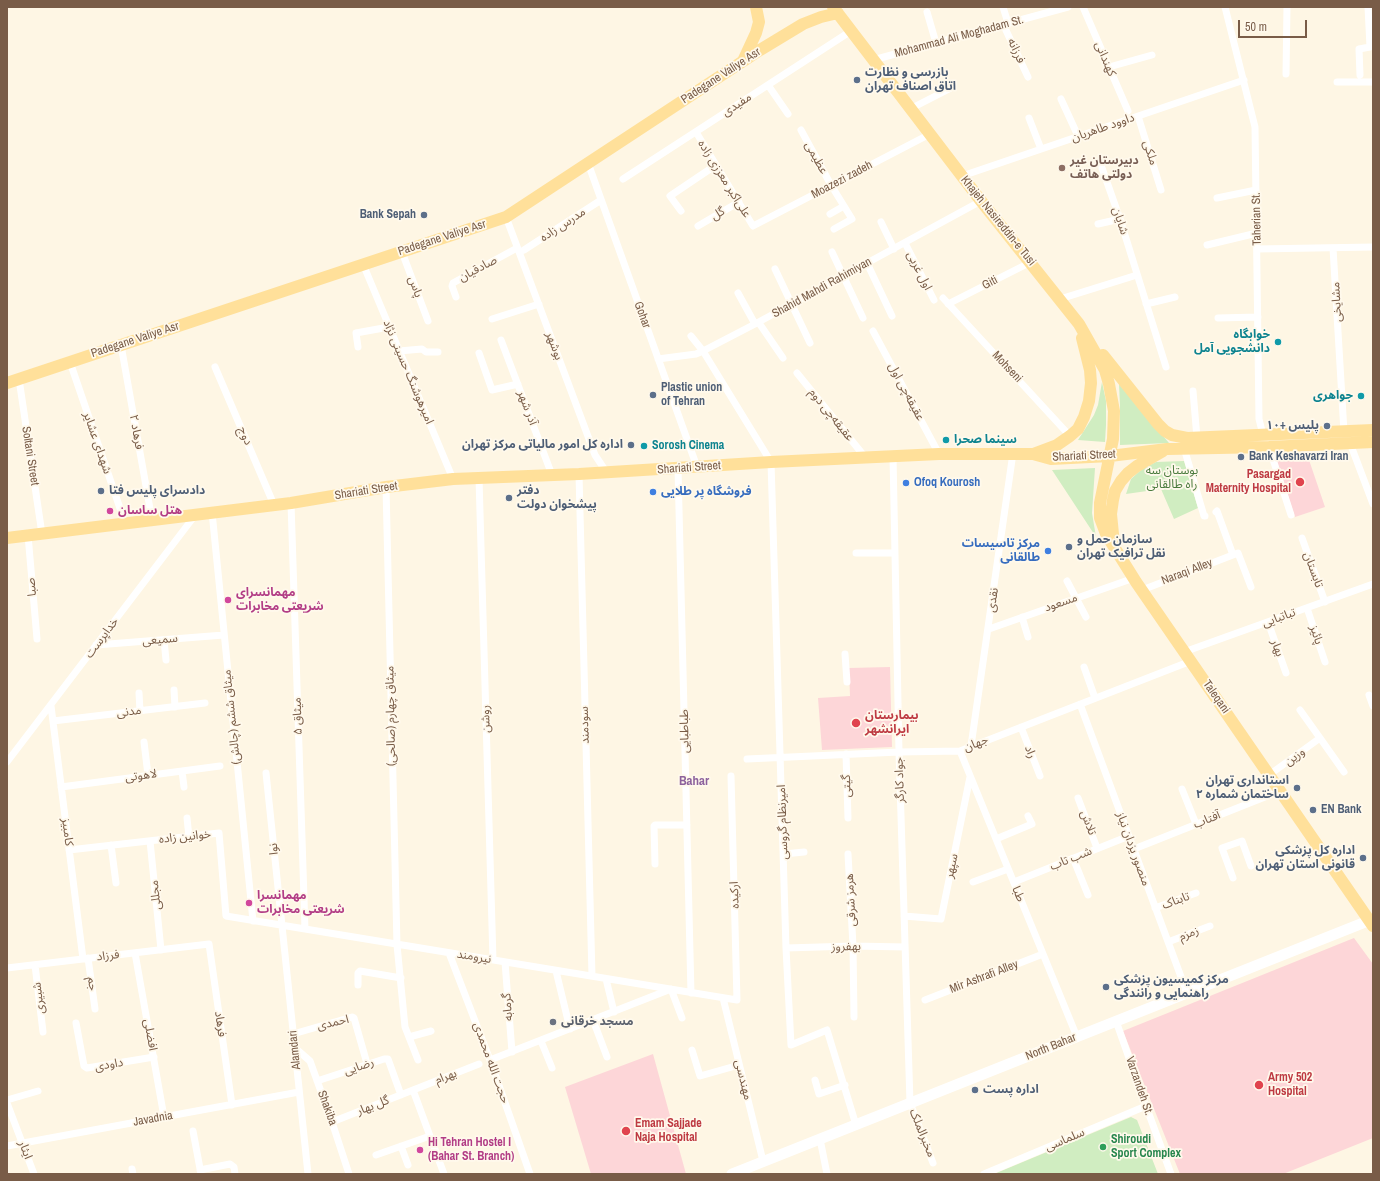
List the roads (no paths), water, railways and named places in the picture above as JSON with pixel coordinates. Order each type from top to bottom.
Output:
[{"type":"main road","points":[[743,61],[756,33],[759,22],[756,7]]},
{"type":"main road","name":"Padegane Valiye Asr","points":[[13,381],[506,217],[743,61],[803,24],[836,10]]},
{"type":"main road","name":"Khajeh Nasireddin-e Tusi","points":[[836,10],[981,201],[1079,324],[1101,363],[1110,384],[1114,411],[1114,425],[1110,456]]},
{"type":"main road","points":[[1079,324],[1122,380],[1165,430],[1180,438],[1373,430]]},
{"type":"main road","points":[[1033,454],[1057,445],[1070,436],[1078,429],[1088,409],[1090,370],[1079,324]]},
{"type":"main road","name":"Shariati Street","points":[[7,538],[291,503],[386,487],[453,479],[678,469],[771,462],[939,454],[1014,453],[1033,454],[1051,459],[1110,456],[1184,448],[1269,447],[1373,442]]},
{"type":"main road","points":[[1114,548],[1112,514],[1113,500],[1121,481],[1138,466],[1167,449]]},
{"type":"main road","name":"Taleqani","points":[[1110,456],[1100,510],[1102,525],[1114,548],[1280,791],[1372,922]]},
{"type":"main road","name":"North Bahar","points":[[732,1174],[1187,993],[1372,922]]},
{"type":"street","name":"فرزانه","points":[[1003,7],[1005,24],[1028,77]]},
{"type":"street","name":"Mohammad Ali Moghadam St.","points":[[873,60],[1064,7]]},
{"type":"street","name":"کهندانی","points":[[1083,7],[1128,111]]},
{"type":"street","name":"Taherian St.","points":[[1225,7],[1256,127],[1260,419],[1263,435]]},
{"type":"street","points":[[1286,74],[1287,7]]},
{"type":"street","points":[[1360,74],[1359,49],[1370,47],[1368,7]]},
{"type":"street","points":[[927,12],[936,43]]},
{"type":"street","name":"مفیدی","points":[[623,179],[851,30]]},
{"type":"street","points":[[1109,67],[1152,55]]},
{"type":"street","name":"داوود طاهریان","points":[[962,176],[1244,80]]},
{"type":"street","points":[[1336,82],[1373,82]]},
{"type":"street","points":[[768,85],[788,114]]},
{"type":"street","points":[[910,109],[949,89]]},
{"type":"street","points":[[1061,99],[1078,136]]},
{"type":"street","name":"ملکی","points":[[1138,116],[1161,190]]},
{"type":"street","points":[[1029,118],[1041,149]]},
{"type":"street","name":"عظیمی","points":[[801,130],[831,185],[852,219],[834,229]]},
{"type":"street","name":"علی‌اکبر معززی زاده","points":[[696,132],[753,226]]},
{"type":"street","name":"Moazezi zadeh","points":[[753,226],[930,134]]},
{"type":"street","name":"Gohar","points":[[588,163],[697,467]]},
{"type":"street","points":[[681,211],[670,196],[716,165]]},
{"type":"street","name":"شایان","points":[[1102,168],[1120,219],[1166,367]]},
{"type":"street","points":[[1217,198],[1256,190]]},
{"type":"street","name":"مدرس زاده","points":[[521,251],[601,200]]},
{"type":"street","name":"Shahid Mahdi Rahimiyan","points":[[658,359],[696,354],[703,351],[757,324],[981,201]]},
{"type":"street","name":"گل","points":[[698,226],[739,202]]},
{"type":"street","points":[[830,214],[844,206]]},
{"type":"street","name":"بوشهر","points":[[506,217],[521,251],[595,455],[607,472]]},
{"type":"street","points":[[1098,224],[1120,219]]},
{"type":"street","points":[[882,222],[894,248]]},
{"type":"street","points":[[1207,245],[1257,233]]},
{"type":"street","name":"اول غربی","points":[[905,243],[934,300]]},
{"type":"street","points":[[1257,249],[1373,247]]},
{"type":"street","name":"مشایخی","points":[[1333,248],[1344,432]]},
{"type":"street","name":"صادقیان","points":[[456,297],[452,286],[453,282],[521,251]]},
{"type":"street","name":"پاس","points":[[402,252],[428,322]]},
{"type":"street","points":[[832,252],[863,318]]},
{"type":"street","name":"Giti","points":[[946,301],[1031,262]]},
{"type":"street","points":[[867,263],[892,316]]},
{"type":"street","name":"امیرهوشنگ حسینی نژاد","points":[[363,264],[453,479]]},
{"type":"street","points":[[774,269],[810,343]]},
{"type":"street","points":[[1060,299],[1137,275]]},
{"type":"street","points":[[738,293],[757,324],[783,358]]},
{"type":"street","points":[[1146,304],[1175,297]]},
{"type":"street","name":"Mohseni","points":[[946,301],[1070,436]]},
{"type":"street","points":[[492,319],[539,304]]},
{"type":"street","points":[[1218,318],[1258,317]]},
{"type":"street","points":[[358,347],[356,333],[389,327]]},
{"type":"street","name":"عقیقه‌چی اول","points":[[873,330],[939,454]]},
{"type":"street","points":[[691,336],[703,351],[771,462]]},
{"type":"street","name":"آذر شهر","points":[[501,340],[552,475]]},
{"type":"street","name":"فرهاد ۲","points":[[121,345],[152,520]]},
{"type":"street","points":[[399,351],[422,349],[426,352],[438,352]]},
{"type":"street","points":[[479,353],[492,390],[518,384]]},
{"type":"street","name":"شهدای عشایر","points":[[70,362],[125,523]]},
{"type":"street","name":"دوج","points":[[215,367],[274,505]]},
{"type":"street","name":"عقیقه‌چی دوم","points":[[797,372],[865,457]]},
{"type":"street","name":"Soltani Street","points":[[13,381],[42,534]]},
{"type":"street","points":[[1193,391],[1197,438]]},
{"type":"street","points":[[1350,443],[1373,504]]},
{"type":"street","points":[[1269,447],[1291,515]]},
{"type":"street","points":[[1184,448],[1205,516]]},
{"type":"street","name":"نقدی","points":[[972,746],[1014,453]]},
{"type":"street","name":"جواد کارگر","points":[[893,456],[899,752],[910,1103]]},
{"type":"street","name":"امیرنظام گروسی","points":[[771,462],[786,948],[791,1045],[828,1030],[856,1125]]},
{"type":"street","name":"طباطبایی","points":[[678,469],[692,993]]},
{"type":"street","name":"سودمند","points":[[579,474],[592,976]]},
{"type":"street","name":"روشن","points":[[479,478],[493,960]]},
{"type":"street","name":"میثاق چهارم (صالحی)","points":[[386,487],[397,944],[405,1027],[418,1060]]},
{"type":"street","name":"میثاق ۵","points":[[291,503],[306,929]]},
{"type":"street","points":[[1216,512],[1217,511],[1233,555],[1238,553],[1251,587]]},
{"type":"street","name":"میثاق ششم (چالش)","points":[[212,512],[253,921]]},
{"type":"street","name":"خداپرست","points":[[7,762],[196,514]]},
{"type":"street","name":"صبا","points":[[28,536],[37,639]]},
{"type":"street","name":"تابستان","points":[[1302,538],[1325,602]]},
{"type":"street","points":[[856,553],[894,553]]},
{"type":"street","name":"Naraqi Alley","points":[[1142,590],[1233,555]]},
{"type":"street","name":"مسعود","points":[[989,629],[1134,578]]},
{"type":"street","points":[[1067,582],[1086,617]]},
{"type":"street","name":"تباتبایی","points":[[1188,657],[1268,622],[1373,584]]},
{"type":"street","name":"پائیز","points":[[1307,608],[1325,662]]},
{"type":"street","points":[[1022,617],[1028,637]]},
{"type":"street","name":"بهار","points":[[1268,622],[1286,673]]},
{"type":"street","name":"سمیعی","points":[[96,645],[224,635]]},
{"type":"street","points":[[164,640],[166,660]]},
{"type":"street","points":[[845,654],[847,682]]},
{"type":"street","name":"جهان","points":[[746,759],[899,752],[960,751],[1095,698],[1188,657]]},
{"type":"street","points":[[1084,668],[1095,698]]},
{"type":"street","points":[[174,690],[175,707]]},
{"type":"street","points":[[139,693],[140,711]]},
{"type":"street","points":[[1369,696],[1373,706]]},
{"type":"street","name":"مدنی","points":[[53,721],[206,703]]},
{"type":"street","name":"منصور یزدان نیاز","points":[[1080,704],[1187,993]]},
{"type":"street","name":"کامبیز","points":[[51,706],[69,850],[86,959]]},
{"type":"street","points":[[1300,710],[1344,772]]},
{"type":"street","name":"راد","points":[[1021,727],[1040,776]]},
{"type":"street","name":"وزین","points":[[1269,775],[1320,738]]},
{"type":"street","points":[[144,742],[148,775]]},
{"type":"street","name":"طبا","points":[[960,751],[1077,1037]]},
{"type":"street","name":"گیتی","points":[[846,754],[848,818]]},
{"type":"street","name":"لاهوتی","points":[[61,787],[220,766]]},
{"type":"street","points":[[182,771],[184,787]]},
{"type":"street","name":"نوا","points":[[266,772],[282,926]]},
{"type":"street","name":"ارکیده","points":[[723,998],[737,1000],[732,776]]},
{"type":"street","name":"سپهر","points":[[904,916],[941,918],[970,777]]},
{"type":"street","points":[[1182,789],[1196,824]]},
{"type":"street","name":"آفتاب","points":[[1134,849],[1280,791]]},
{"type":"street","name":"تلاش","points":[[1078,798],[1097,848]]},
{"type":"street","points":[[996,839],[1032,824],[1028,816]]},
{"type":"street","points":[[187,818],[189,837]]},
{"type":"street","points":[[655,864],[654,826],[687,825]]},
{"type":"street","name":"خوانین زاده","points":[[69,850],[219,833],[226,916]]},
{"type":"street","name":"شب تاب","points":[[1014,882],[1128,836]]},
{"type":"street","name":"مجللی","points":[[150,841],[161,950]]},
{"type":"street","points":[[1233,878],[1222,848],[1242,841],[1251,866]]},
{"type":"street","points":[[111,845],[116,883]]},
{"type":"street","points":[[784,854],[804,852]]},
{"type":"street","name":"هرمز شرقی","points":[[848,854],[853,946],[854,1017]]},
{"type":"street","points":[[1073,858],[1088,895]]},
{"type":"street","points":[[973,882],[1008,869]]},
{"type":"street","name":"تابناک","points":[[1155,908],[1196,894]]},
{"type":"street","name":"نیرومند","points":[[226,916],[723,998]]},
{"type":"street","name":"Alamdari","points":[[282,926],[308,1174]]},
{"type":"street","name":"زمزم","points":[[1168,942],[1210,926]]},
{"type":"street","name":"فرزاد","points":[[7,968],[209,944]]},
{"type":"street","name":"فرهاد","points":[[209,944],[232,1105]]},
{"type":"street","name":"بهفروز","points":[[786,948],[853,946],[905,947]]},
{"type":"street","name":"افضلی","points":[[135,953],[164,1117]]},
{"type":"street","name":"حجت الله محمدی","points":[[449,953],[490,1060],[530,1174]]},
{"type":"street","name":"Mir Ashrafi Alley","points":[[925,1000],[1043,954]]},
{"type":"street","name":"جم","points":[[86,959],[95,1009]]},
{"type":"street","name":"گرمابه","points":[[505,962],[512,1052]]},
{"type":"street","name":"شبیری","points":[[35,965],[43,1032]]},
{"type":"street","points":[[556,970],[570,1029]]},
{"type":"street","points":[[358,985],[358,973],[360,971],[401,978]]},
{"type":"street","points":[[606,979],[614,1012]]},
{"type":"street","points":[[490,1060],[671,990],[682,1018]]},
{"type":"street","name":"مهندسی","points":[[723,998],[763,1162]]},
{"type":"street","name":"احمدی","points":[[293,1034],[352,1017],[354,1018],[366,1060]]},
{"type":"street","points":[[593,1020],[607,1057]]},
{"type":"street","name":"Varzandeh St.","points":[[1116,1021],[1171,1174]]},
{"type":"street","name":"داودی","points":[[76,1023],[84,1066],[87,1068],[154,1057]]},
{"type":"street","points":[[409,1037],[430,1030]]},
{"type":"street","points":[[541,1040],[552,1068]]},
{"type":"street","name":"Shakiba","points":[[295,1048],[310,1061],[349,1174]]},
{"type":"street","points":[[692,1050],[700,1076],[739,1065]]},
{"type":"street","name":"رضایی","points":[[317,1082],[384,1059],[388,1059],[401,1095]]},
{"type":"street","name":"بهرام","points":[[413,1090],[479,1064]]},
{"type":"street","points":[[815,1080],[819,1094],[845,1085]]},
{"type":"street","points":[[413,1090],[444,1174]]},
{"type":"street","name":"گل بهار","points":[[332,1122],[413,1090]]},
{"type":"street","points":[[7,1100],[38,1091]]},
{"type":"street","name":"Javadnia","points":[[7,1146],[299,1092]]},
{"type":"street","name":"ایثار","points":[[7,1103],[34,1174]]},
{"type":"street","name":"مخبرالملک","points":[[910,1103],[934,1163]]},
{"type":"street","name":"سلماسی","points":[[984,1174],[1146,1106]]},
{"type":"street","points":[[194,1131],[200,1172],[230,1164],[234,1167],[235,1174]]},
{"type":"street","points":[[376,1155],[430,1136]]},
{"type":"street","points":[[820,1139],[827,1174]]},
{"type":"street","points":[[401,1146],[408,1165]]},
{"type":"place","name":"بازرسی و نظارت اتاق اصناف تهران","points":[[857,80]]},
{"type":"place","name":"دبیرستان غیر دولتی هاتف","points":[[1062,168]]},
{"type":"place","name":"Bank Sepah","points":[[424,215]]},
{"type":"place","name":"خوابگاه دانشجویی آمل","points":[[1278,342]]},
{"type":"place","name":"Plastic union of Tehran","points":[[653,395]]},
{"type":"place","name":"جواهری","points":[[1361,396]]},
{"type":"place","name":"پلیس +۱۰","points":[[1327,426]]},
{"type":"place","name":"سینما صحرا","points":[[946,440]]},
{"type":"place","name":"اداره کل امور مالیاتی مرکز تهران","points":[[631,445]]},
{"type":"place","name":"Sorosh Cinema","points":[[644,446]]},
{"type":"place","name":"Bank Keshavarzi Iran","points":[[1241,457]]},
{"type":"place","name":"Pasargad Maternity Hospital","points":[[1300,482]]},
{"type":"place","name":"Ofoq Kourosh","points":[[906,483]]},
{"type":"place","name":"دادسرای پلیس فتا","points":[[101,491]]},
{"type":"place","name":"فروشگاه پر طلایی","points":[[653,492]]},
{"type":"place","name":"دفتر پیشخوان دولت","points":[[509,498]]},
{"type":"place","name":"هتل ساسان","points":[[110,511]]},
{"type":"place","name":"سازمان حمل و نقل ترافیک تهران","points":[[1069,547]]},
{"type":"place","name":"مرکز تاسیسات طالقانی","points":[[1048,551]]},
{"type":"place","name":"مهمانسرای شریعتی مخابرات","points":[[228,600]]},
{"type":"place","name":"بیمارستان ایرانشهر","points":[[856,723]]},
{"type":"place","name":"استانداری تهران ساختمان شماره ۲","points":[[1297,788]]},
{"type":"place","name":"EN Bank","points":[[1313,810]]},
{"type":"place","name":"اداره کل پزشکی قانونی استان تهران","points":[[1363,858]]},
{"type":"place","name":"مهمانسرا شریعتی مخابرات","points":[[249,903]]},
{"type":"place","name":"مرکز کمیسیون پزشکی راهنمایی و رانندگی","points":[[1106,987]]},
{"type":"place","name":"مسجد خرقانی","points":[[553,1022]]},
{"type":"place","name":"Army 502 Hospital","points":[[1259,1085]]},
{"type":"place","name":"اداره پست","points":[[975,1090]]},
{"type":"place","name":"Emam Sajjade Naja Hospital","points":[[626,1131]]},
{"type":"place","name":"Shiroudi Sport Complex","points":[[1103,1147]]},
{"type":"place","name":"Hi Tehran Hostel I (Bahar St. Branch)","points":[[420,1150]]},
{"type":"district","name":"Bahar","points":[[694,782]]},
{"type":"park label","name":"بوستان سه راه طالقانی","points":[[1172,478]]}]
